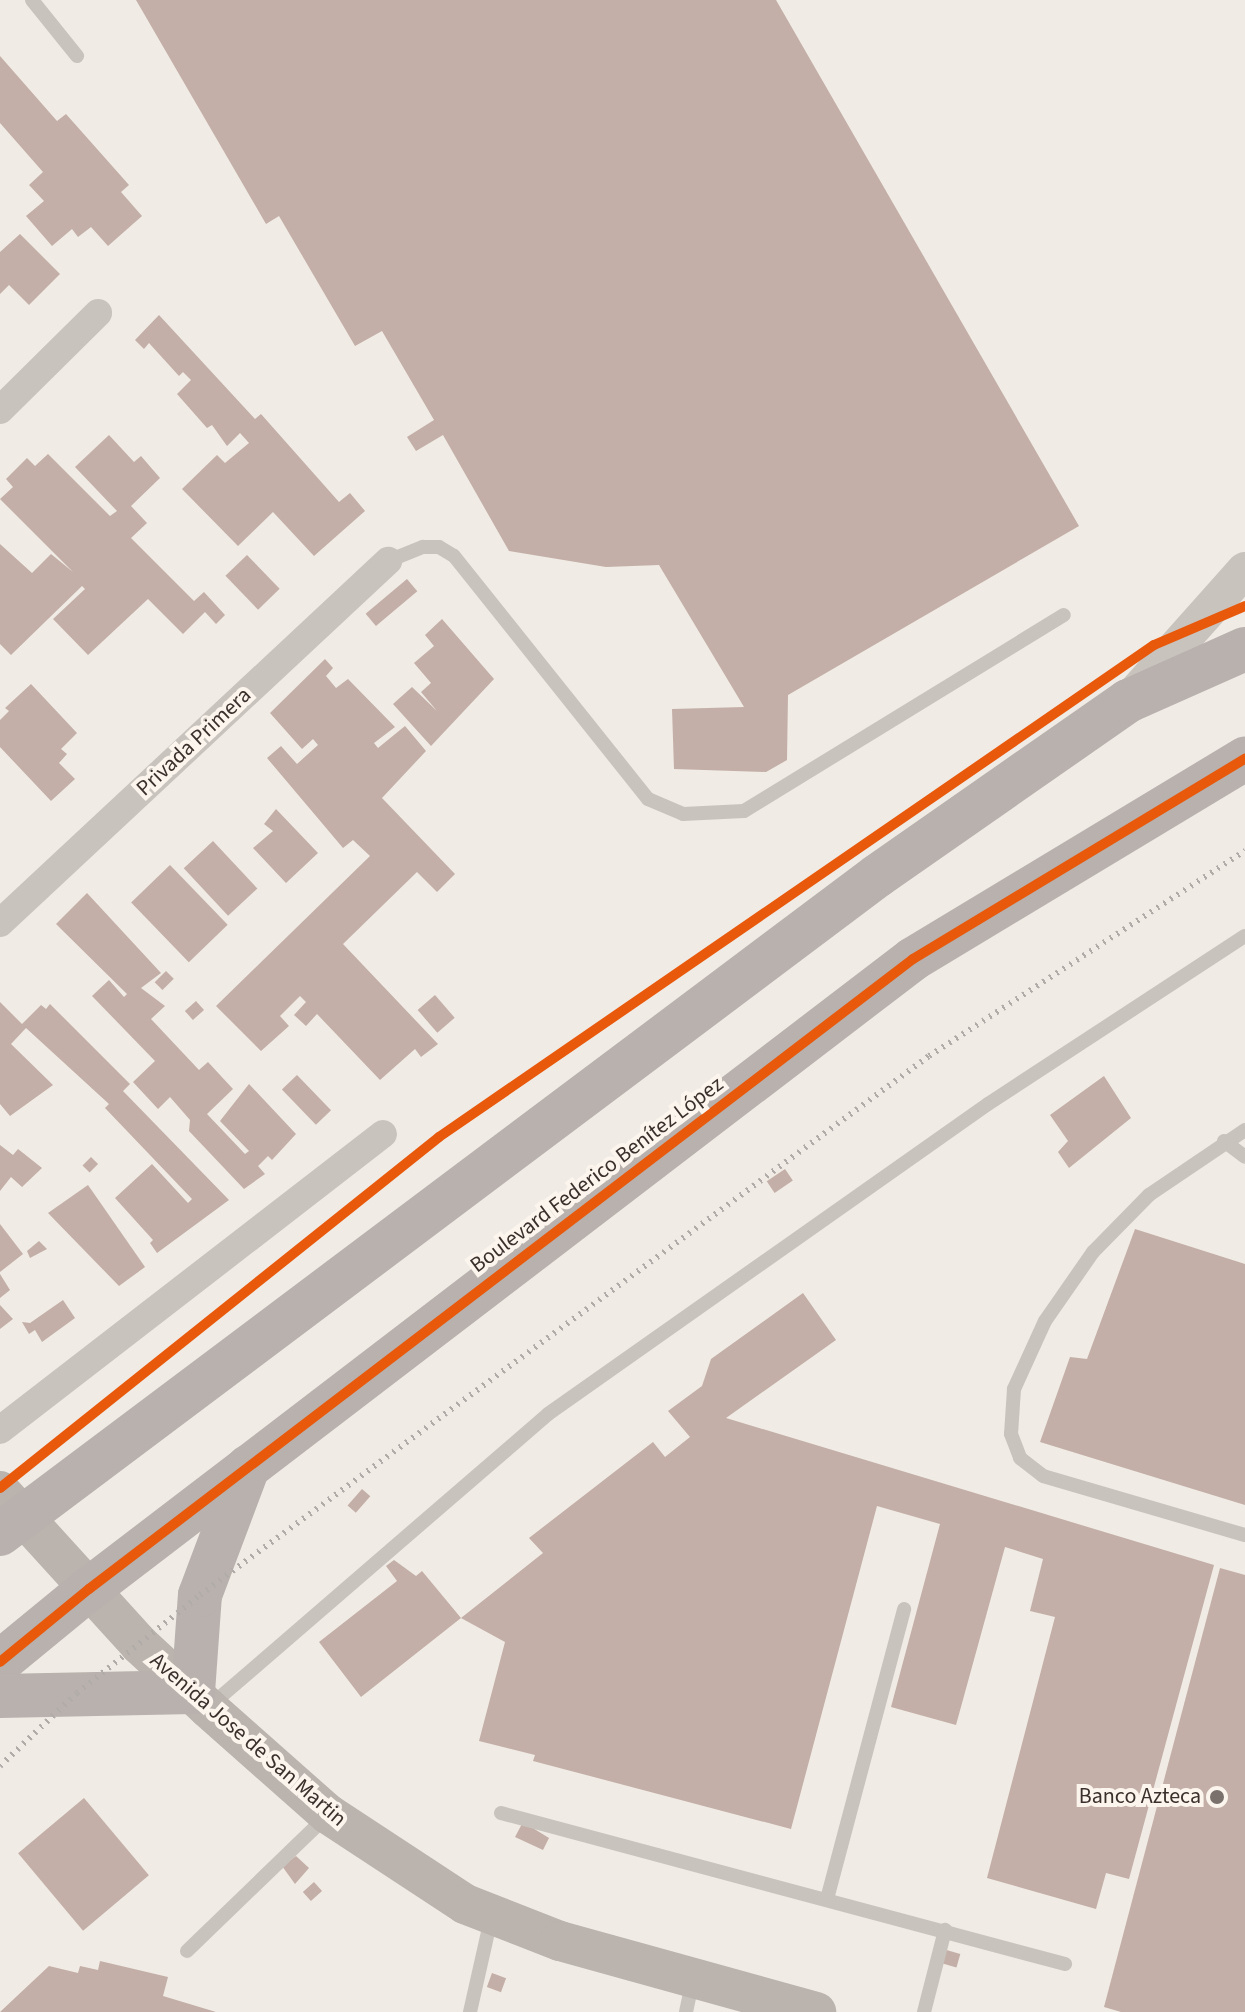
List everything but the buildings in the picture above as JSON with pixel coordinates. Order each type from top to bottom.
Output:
[{"type":"main road","points":[[7,1513],[864,886],[1128,701],[1245,649]]},
{"type":"main road","name":"Boulevard Federico Benítez López","points":[[0,1662],[89,1589],[913,959],[1245,759]]},
{"type":"main road","points":[[0,1696],[200,1700],[200,1595],[248,1467]]},
{"type":"main road","name":"Avenida Jose de San Martin","points":[[7,1513],[89,1589],[200,1700],[328,1814],[465,1904],[689,1995],[816,2012]]},
{"type":"street","points":[[0,410],[98,313]]},
{"type":"street","name":"Privada Primera","points":[[0,923],[388,561]]},
{"type":"street","points":[[1128,701],[1245,570]]},
{"type":"street","points":[[0,1430],[383,1134]]},
{"type":"lane","points":[[32,0],[77,56]]},
{"type":"lane","points":[[388,561],[423,547],[439,547],[454,556],[648,799],[683,814],[744,811],[1064,615]]},
{"type":"lane","points":[[200,1700],[548,1414],[988,1104],[1245,936]]},
{"type":"lane","points":[[1245,1130],[1224,1141],[1149,1195],[1093,1252],[1045,1321],[1014,1389],[1011,1434],[1020,1458],[1043,1476],[1245,1535]]},
{"type":"lane","points":[[1224,1141],[1245,1157]]},
{"type":"lane","points":[[827,1899],[904,1609]]},
{"type":"lane","points":[[501,1813],[1065,1964]]},
{"type":"lane","points":[[187,1951],[328,1814]]},
{"type":"lane","points":[[470,2012],[492,1915]]},
{"type":"lane","points":[[924,2012],[945,1930]]},
{"type":"railway","points":[[0,1766],[77,1693],[200,1595],[929,1056],[1245,851]]},
{"type":"cycle path","points":[[0,1488],[439,1137],[1154,645],[1245,606]]},
{"type":"cycle path","points":[[0,1662],[89,1589],[913,959],[1245,759]]},
{"type":"place","name":"Banco Azteca","points":[[1217,1797]]}]
